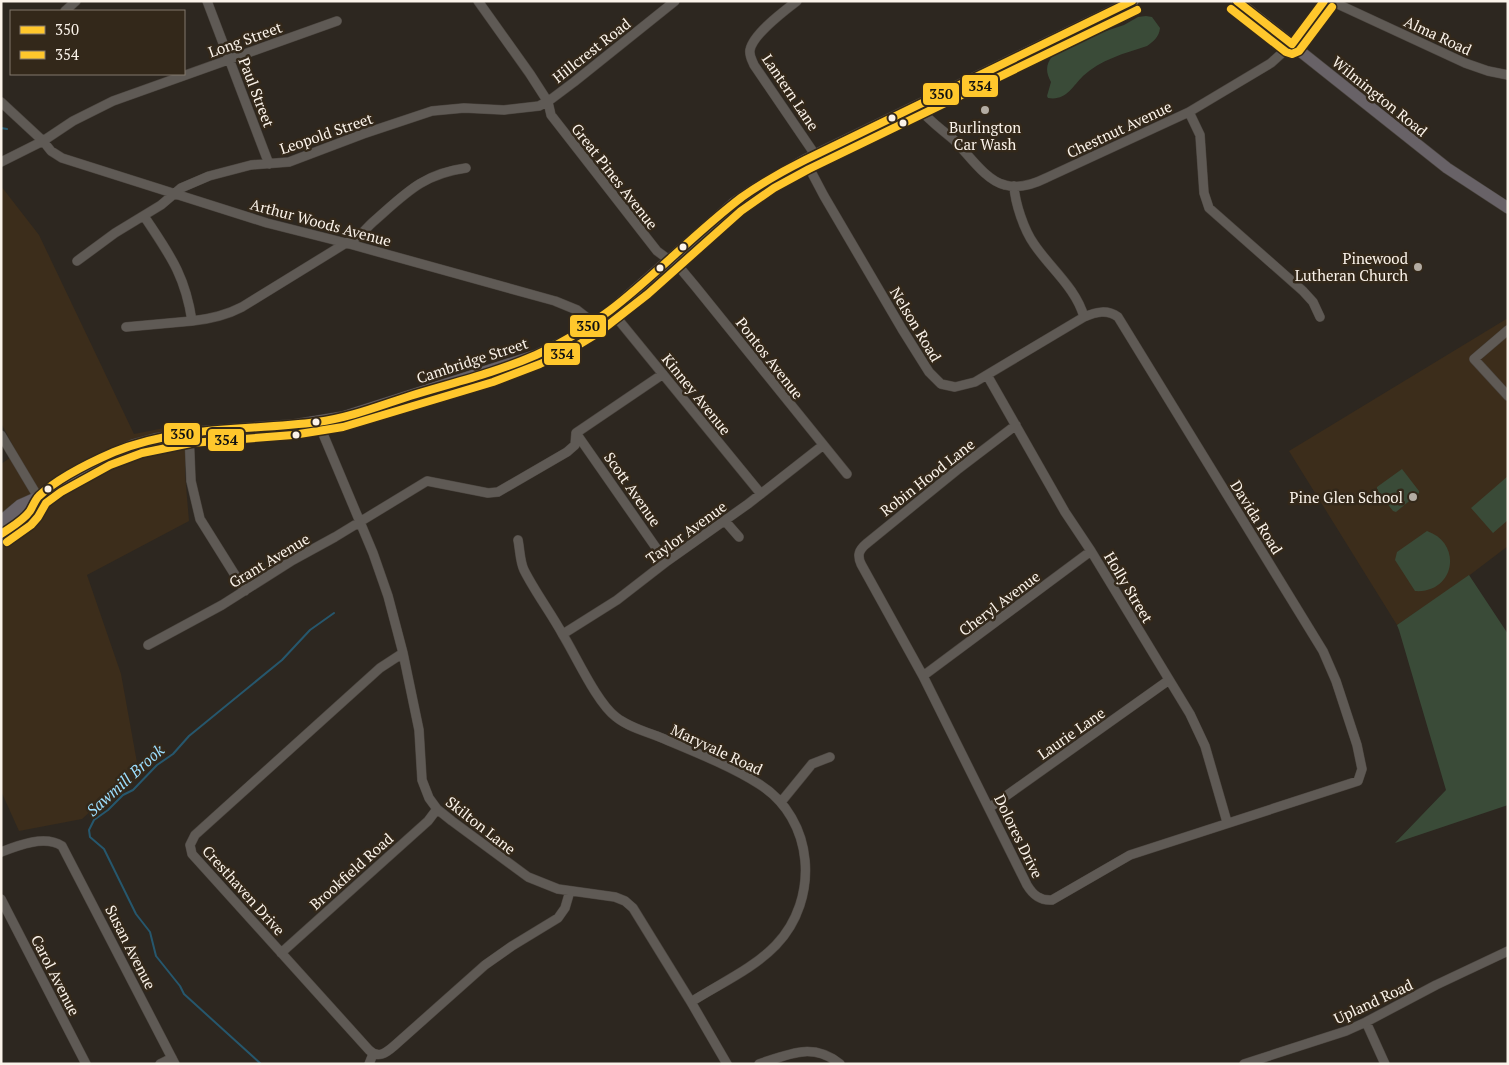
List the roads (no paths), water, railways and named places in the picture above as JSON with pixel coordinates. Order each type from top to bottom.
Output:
[{"type":"main road","name":"Cambridge Street","points":[[2,530],[30,511],[38,497],[75,472],[114,453],[155,439],[189,433],[318,422],[357,413],[526,359],[566,341],[612,312],[745,195],[810,158],[1132,1]]},
{"type":"main road","name":"Wilmington Road","points":[[1237,1],[1447,168],[1508,208]]},
{"type":"street","points":[[65,10],[76,1]]},
{"type":"street","name":"Paul Street","points":[[208,1],[269,164]]},
{"type":"street","name":"Great Pines Avenue","points":[[478,1],[548,102],[551,115],[657,251],[670,261]]},
{"type":"street","name":"Hillcrest Road","points":[[548,102],[675,1]]},
{"type":"street","name":"Lantern Lane","points":[[797,1],[759,35],[750,53],[754,65],[810,158]]},
{"type":"street","name":"Chestnut Avenue","points":[[1014,186],[1040,181],[1189,112],[1272,63],[1292,44],[1324,1]]},
{"type":"street","name":"Alma Road","points":[[1331,1],[1465,63],[1488,71],[1508,75]]},
{"type":"street","name":"Long Street","points":[[185,75],[337,21]]},
{"type":"street","name":"Long Street","points":[[1,162],[43,142],[73,121],[102,105],[185,75]]},
{"type":"street","name":"Arthur Woods Avenue","points":[[1,102],[51,151],[62,158],[268,223],[346,242],[555,301],[576,310],[595,324]]},
{"type":"street","name":"Leopold Street","points":[[77,261],[115,233],[161,205],[174,192],[194,182],[223,172],[251,165],[289,162],[363,134],[432,111],[455,108],[525,108],[539,106],[548,102]]},
{"type":"street","points":[[917,106],[927,118],[956,142],[990,177],[1004,185],[1014,186],[1015,196],[1031,239],[1072,293],[1084,317]]},
{"type":"street","points":[[1189,112],[1200,135],[1204,193],[1209,208],[1309,296],[1320,317]]},
{"type":"street","name":"Nelson Road","points":[[810,158],[841,225],[931,375],[941,384],[955,387],[969,384],[1084,317]]},
{"type":"street","points":[[126,327],[192,321],[231,313],[346,242],[356,240],[365,228],[424,180],[448,170],[466,168]]},
{"type":"street","points":[[144,216],[180,273],[192,321]]},
{"type":"street","name":"Pontos Avenue","points":[[670,261],[680,268],[700,292],[822,446],[847,474]]},
{"type":"street","name":"Kinney Avenue","points":[[612,312],[761,494]]},
{"type":"street","name":"Davida Road","points":[[1084,317],[1104,312],[1115,315],[1121,321],[1188,433],[1308,624],[1323,651],[1336,681],[1360,754],[1361,775]]},
{"type":"street","points":[[1508,330],[1474,359],[1508,396]]},
{"type":"street","points":[[576,432],[663,374]]},
{"type":"street","name":"Holly Street","points":[[986,375],[1066,512],[1190,714],[1205,746],[1227,822]]},
{"type":"street","name":"Skilton Lane","points":[[318,422],[382,578],[403,653],[419,730],[424,785],[429,798],[437,809],[521,873],[545,885],[570,891],[614,897],[625,901],[633,908],[727,1064]]},
{"type":"street","name":"Robin Hood Lane","points":[[859,554],[866,544],[1016,425]]},
{"type":"street","name":"Grant Avenue","points":[[148,645],[245,591],[293,560],[427,481],[488,493],[498,492],[567,452],[575,445],[576,432]]},
{"type":"street","name":"Scott Avenue","points":[[576,432],[666,562]]},
{"type":"street","points":[[189,433],[190,482],[200,519],[245,591]]},
{"type":"street","points":[[1,435],[38,497]]},
{"type":"street","name":"Taylor Avenue","points":[[563,634],[609,606],[666,562],[761,494],[822,446]]},
{"type":"street","points":[[354,508],[376,512]]},
{"type":"street","points":[[725,521],[739,537]]},
{"type":"street","name":"Maryvale Road","points":[[518,540],[523,569],[602,701],[615,716],[627,724],[751,779],[768,790],[781,802],[798,829],[805,858],[804,890],[798,910],[782,938],[768,953],[691,1002]]},
{"type":"street","name":"Cheryl Avenue","points":[[923,676],[1091,551]]},
{"type":"street","name":"Dolores Drive","points":[[859,554],[861,564],[923,676],[1030,890],[1037,897],[1045,900],[1056,898],[1130,855],[1227,822],[1355,783],[1361,775]]},
{"type":"street","name":"Cresthaven Drive","points":[[373,1054],[194,856],[190,849],[190,842],[193,837],[380,668],[403,653]]},
{"type":"street","name":"Laurie Lane","points":[[989,808],[1169,680]]},
{"type":"street","points":[[781,802],[812,764],[830,758]]},
{"type":"street","name":"Brookfield Road","points":[[281,953],[428,821],[437,809]]},
{"type":"street","name":"Susan Avenue","points":[[1,852],[29,843],[47,842],[60,845],[70,860],[173,1061]]},
{"type":"street","points":[[369,1064],[373,1054],[385,1053],[485,965],[558,918],[565,908],[570,891]]},
{"type":"street","name":"Carol Avenue","points":[[1,899],[86,1064]]},
{"type":"street","name":"Upland Road","points":[[1244,1064],[1346,1031],[1508,950]]},
{"type":"street","points":[[1366,1022],[1385,1064]]},
{"type":"street","points":[[758,1064],[784,1055],[809,1051],[826,1054],[840,1064]]},
{"type":"street","points":[[385,1053],[387,1063]]},
{"type":"street","points":[[160,1064],[173,1061]]},
{"type":"waterway","points":[[1,128],[7,129]]},
{"type":"waterway","name":"Sawmill Brook","points":[[261,1064],[184,994],[180,986],[156,956],[150,932],[136,914],[104,849],[90,837],[89,830],[94,820],[108,810],[123,795],[133,790],[157,765],[173,754],[189,736],[282,660],[310,630],[334,613]]},
{"type":"place","name":"Burlington Car Wash","points":[[985,110]]},
{"type":"place","name":"Pinewood Lutheran Church","points":[[1418,267]]},
{"type":"place","name":"Pine Glen School","points":[[1413,497]]}]
